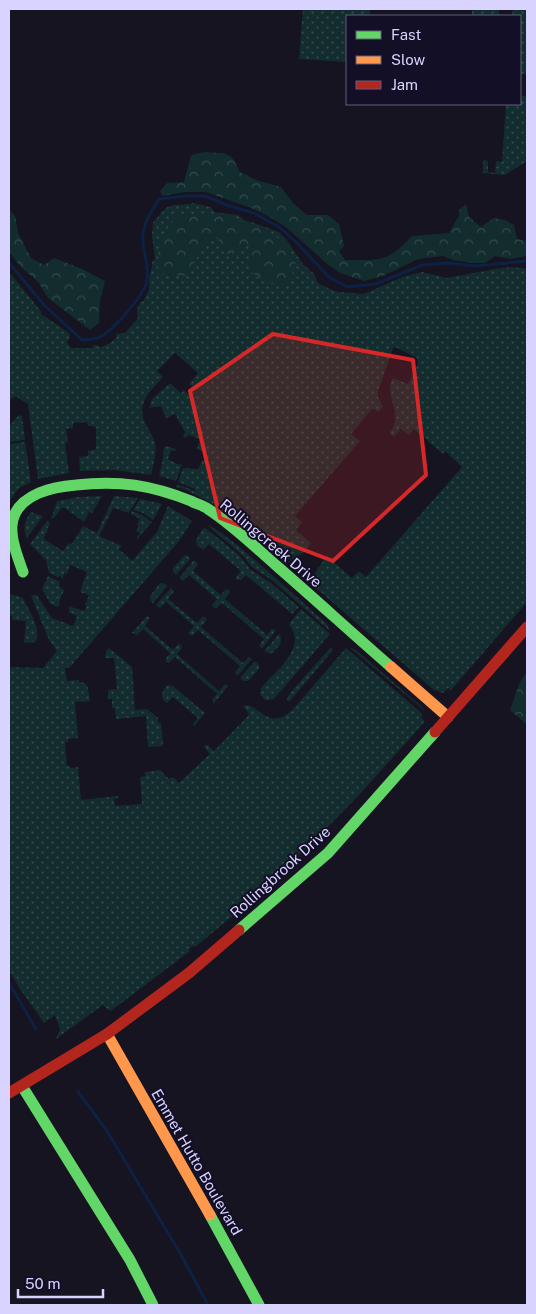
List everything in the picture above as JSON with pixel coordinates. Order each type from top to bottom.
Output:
[{"type":"street","name":"Rollingcreek Drive","points":[[23,572],[13,545],[11,532],[12,518],[19,506],[29,497],[45,490],[101,482],[142,485],[178,496],[207,508],[244,537],[448,717]]},
{"type":"street","name":"Rollingbrook Drive","points":[[9,1094],[107,1034],[189,973],[328,853],[527,628]]},
{"type":"street","name":"Emmet Hutto Boulevard","points":[[107,1034],[260,1305]]},
{"type":"street","points":[[22,1086],[130,1260],[153,1305]]},
{"type":"highlighted area","points":[[273,334],[413,360],[426,475],[333,561],[220,518],[190,391]]},
{"type":"green space","points":[[303,9],[370,9],[370,15],[346,15],[346,62],[299,59]]},
{"type":"green space","points":[[472,9],[499,9],[499,15],[472,15]]},
{"type":"green space","points":[[513,9],[527,9],[527,74],[521,74],[521,15],[512,15]]},
{"type":"green space","points":[[521,96],[527,96],[527,161],[505,175],[483,173],[483,160],[488,161],[488,172],[495,173],[496,161],[502,162],[506,105],[521,105]]},
{"type":"green space","points":[[205,152],[227,154],[234,160],[240,172],[256,180],[281,187],[293,203],[307,215],[328,215],[339,224],[344,246],[339,251],[345,260],[375,260],[396,251],[412,236],[449,233],[459,216],[459,210],[466,204],[469,217],[481,227],[494,218],[505,220],[514,225],[517,239],[527,241],[527,256],[510,259],[495,256],[485,263],[453,260],[443,256],[418,259],[383,276],[364,281],[340,273],[287,228],[251,208],[206,192],[185,192],[162,196],[160,191],[167,183],[184,182],[191,155]]},
{"type":"green space","points":[[193,203],[211,207],[214,212],[238,215],[246,221],[279,232],[303,264],[314,274],[318,283],[339,292],[364,294],[402,277],[422,272],[447,278],[494,269],[513,267],[527,269],[527,602],[448,692],[450,689],[448,688],[443,693],[434,690],[316,588],[314,584],[316,571],[327,556],[352,578],[359,571],[366,577],[462,467],[445,451],[443,454],[414,429],[409,435],[401,429],[394,437],[389,433],[394,426],[395,419],[390,385],[393,378],[408,384],[418,364],[417,358],[395,347],[393,348],[378,392],[378,397],[383,407],[378,412],[372,409],[351,434],[360,441],[295,516],[302,522],[296,530],[311,543],[301,554],[294,558],[285,559],[280,557],[224,510],[226,507],[223,506],[221,508],[184,489],[176,487],[177,484],[195,491],[195,489],[178,482],[183,468],[198,469],[208,453],[197,449],[200,439],[188,435],[186,438],[183,437],[185,432],[175,414],[166,418],[161,406],[149,408],[152,399],[170,383],[181,393],[184,390],[190,396],[195,390],[189,384],[198,373],[175,353],[157,371],[163,377],[149,393],[143,404],[143,417],[155,443],[151,475],[115,470],[80,471],[79,457],[88,456],[88,451],[96,449],[96,428],[88,426],[87,422],[73,423],[73,428],[66,429],[68,442],[65,443],[69,473],[38,479],[28,404],[15,396],[9,399],[9,272],[41,311],[41,314],[69,333],[70,337],[67,342],[71,348],[92,348],[95,345],[101,347],[117,337],[116,334],[125,333],[138,318],[138,308],[148,293],[152,262],[155,259],[152,236],[153,222],[168,207]]},
{"type":"green space","points":[[9,209],[15,216],[18,233],[31,258],[44,265],[54,258],[105,281],[100,301],[99,323],[90,330],[48,298],[38,282],[20,266],[9,252]]},
{"type":"green space","points":[[202,213],[230,217],[258,227],[287,243],[296,265],[288,284],[267,282],[251,272],[249,248],[246,242],[233,253],[226,254],[217,237],[204,243],[186,276],[158,273],[159,248],[163,236],[171,223],[177,216]]},
{"type":"green space","points":[[19,415],[22,416],[25,440],[9,442],[9,426]]},
{"type":"green space","points":[[25,442],[31,482],[19,488],[9,502],[9,444]]},
{"type":"green space","points":[[164,447],[176,449],[175,451],[171,450],[168,459],[179,465],[182,464],[176,481],[159,476]]},
{"type":"green space","points":[[102,496],[92,513],[89,512],[84,522],[65,508],[62,508],[51,519],[57,501],[78,497]]},
{"type":"green space","points":[[114,496],[138,498],[129,513],[113,508],[99,536],[122,546],[119,549],[132,561],[157,532],[168,506],[192,521],[179,541],[70,667],[65,668],[67,681],[79,680],[79,682],[85,683],[88,688],[90,701],[75,702],[78,738],[68,739],[68,742],[65,742],[67,766],[71,768],[78,767],[81,800],[118,796],[118,798],[114,799],[115,806],[142,804],[140,777],[145,776],[145,772],[160,770],[169,779],[173,777],[179,783],[210,754],[204,747],[205,745],[214,751],[248,716],[249,713],[244,706],[254,708],[271,718],[285,715],[294,708],[346,648],[418,710],[423,715],[421,718],[423,720],[425,719],[423,724],[358,796],[253,899],[195,947],[193,946],[189,949],[190,951],[120,1004],[110,1011],[103,1005],[56,1039],[60,1029],[55,1015],[44,1023],[9,970],[9,667],[43,668],[57,651],[49,640],[31,596],[36,594],[52,618],[73,626],[77,616],[69,612],[69,606],[84,611],[89,595],[80,592],[87,572],[70,565],[67,574],[64,573],[63,579],[60,576],[49,573],[46,560],[30,544],[48,520],[50,524],[44,539],[63,551],[69,543],[72,544],[83,526],[97,533]]},
{"type":"green space","points":[[140,499],[162,504],[153,520],[143,513],[133,510]]},
{"type":"green space","points":[[132,511],[152,522],[136,540],[140,533],[136,531],[140,519],[131,514]]},
{"type":"green space","points":[[31,512],[43,516],[27,538],[25,525]]},
{"type":"green space","points":[[207,525],[216,529],[266,569],[327,624],[330,631],[273,581],[252,567],[241,554]]},
{"type":"green space","points":[[204,527],[239,555],[251,570],[271,583],[299,607],[292,614],[246,575],[241,580],[237,580],[236,577],[241,571],[209,544],[203,550],[197,545],[196,540]]},
{"type":"green space","points":[[185,555],[191,558],[176,575],[173,568]]},
{"type":"green space","points":[[194,560],[198,564],[193,571],[221,595],[226,589],[229,590],[230,592],[225,599],[267,635],[272,629],[276,630],[262,649],[259,645],[264,639],[222,603],[214,608],[212,605],[217,599],[189,575],[183,581],[179,578]]},
{"type":"green space","points":[[48,576],[60,582],[59,586],[64,590],[59,602],[60,605],[57,607],[50,603],[42,589]]},
{"type":"green space","points":[[160,583],[168,585],[153,603],[150,600],[150,596]]},
{"type":"green space","points":[[171,588],[174,591],[168,599],[197,623],[202,617],[205,617],[207,620],[201,627],[243,663],[249,657],[252,659],[237,676],[235,673],[240,666],[198,630],[192,636],[188,633],[194,626],[166,602],[160,608],[156,605]]},
{"type":"green space","points":[[10,594],[23,598],[36,626],[37,637],[35,642],[24,643],[26,621],[12,620],[12,616],[9,615]]},
{"type":"green space","points":[[301,609],[330,634],[274,699],[265,700],[260,694],[261,688],[288,658],[295,642],[294,633],[289,624]]},
{"type":"green space","points":[[147,616],[150,618],[145,626],[173,650],[178,644],[181,645],[182,648],[177,654],[219,691],[225,684],[228,686],[214,703],[212,700],[217,694],[175,657],[169,663],[166,662],[165,660],[170,653],[143,629],[137,635],[132,633]]},
{"type":"green space","points":[[279,634],[281,642],[278,647],[271,654],[264,651]]},
{"type":"green space","points":[[331,647],[333,650],[290,701],[286,701],[290,693]]},
{"type":"green space","points":[[349,647],[356,650],[425,711]]},
{"type":"green space","points":[[109,648],[132,667],[135,710],[147,709],[158,718],[158,723],[161,723],[163,746],[148,747],[146,716],[116,719],[115,708],[112,708],[112,699],[108,699],[108,690],[117,689],[114,658],[105,658]]},
{"type":"green space","points":[[255,661],[259,665],[259,669],[248,681],[243,681],[240,678]]},
{"type":"green space","points":[[527,671],[527,725],[510,710],[520,682]]},
{"type":"green space","points":[[168,685],[173,686],[205,713],[194,726],[193,724],[198,718],[173,697],[167,703],[164,701],[162,697],[163,691]]},
{"type":"waterway","points":[[9,263],[44,305],[82,340],[91,340],[103,335],[118,322],[134,304],[145,287],[148,275],[143,245],[144,229],[159,199],[205,196],[229,206],[254,213],[279,227],[329,277],[347,287],[376,284],[422,265],[447,263],[476,266],[527,261]]},
{"type":"waterway","points":[[9,983],[36,1029]]},
{"type":"waterway","points":[[78,1092],[116,1146],[180,1253],[208,1305]]},
{"type":"traffic: fast","points":[[23,572],[15,548],[12,526],[18,508],[39,493],[67,486],[106,483],[135,485],[162,491],[204,506],[217,515],[244,536],[391,667]]},
{"type":"traffic: fast","points":[[239,930],[328,853],[435,732]]},
{"type":"traffic: fast","points":[[22,1086],[130,1260],[153,1305]]},
{"type":"traffic: fast","points":[[210,1215],[259,1305]]},
{"type":"traffic: slow","points":[[391,667],[448,717]]},
{"type":"traffic: slow","points":[[107,1034],[210,1215]]},
{"type":"traffic: jam","points":[[435,732],[527,627]]},
{"type":"traffic: jam","points":[[9,1093],[107,1034],[189,973],[239,930]]}]
